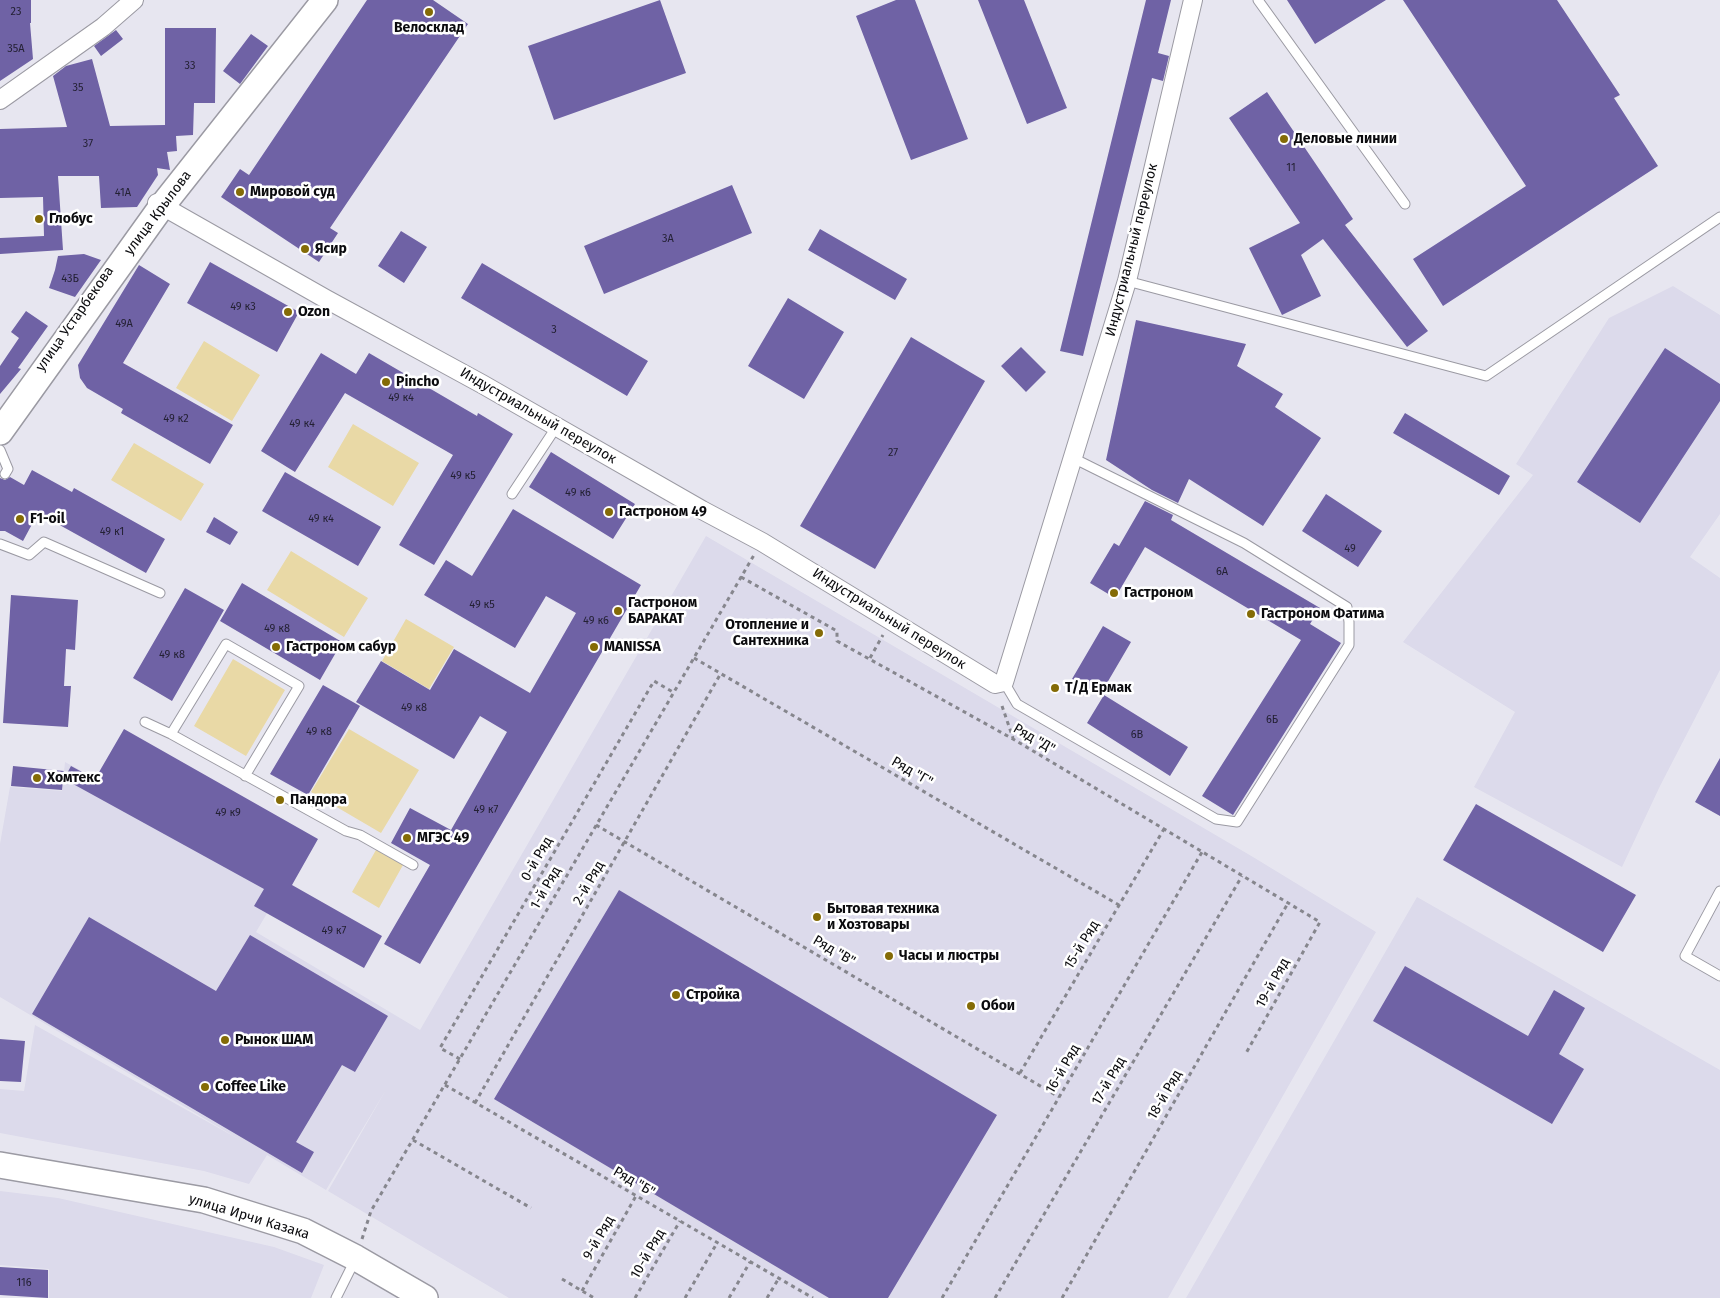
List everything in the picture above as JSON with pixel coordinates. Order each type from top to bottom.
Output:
[{"type":"main road","name":"улица Устарбекова","points":[[0,425],[159,205],[317,0]]},
{"type":"main road","name":"улица Крылова","points":[[0,432],[159,205],[325,0]]},
{"type":"main road","name":"улица Ирчи Казака","points":[[0,1165],[204,1200],[303,1231],[356,1258],[425,1298]]},
{"type":"street","points":[[0,100],[102,27],[134,0]]},
{"type":"street","name":"Индустриальный переулок","points":[[159,205],[326,299],[474,379],[702,510],[762,542],[1000,683],[1073,458],[1127,281],[1193,0]]},
{"type":"lane","points":[[1258,0],[1405,204]]},
{"type":"lane","points":[[1127,281],[1486,376],[1720,217]]},
{"type":"lane","points":[[512,494],[557,426]]},
{"type":"lane","points":[[0,450],[8,470],[5,474]]},
{"type":"lane","points":[[1000,683],[1017,704],[1216,820],[1237,822],[1349,645],[1349,622],[1346,607],[1244,543],[1073,458]]},
{"type":"lane","points":[[0,544],[29,555],[44,542],[160,593]]},
{"type":"lane","points":[[171,734],[226,644],[299,686],[245,776]]},
{"type":"lane","points":[[145,722],[171,734],[346,831],[360,835],[413,865]]},
{"type":"lane","points":[[1720,891],[1685,956],[1720,976]]},
{"type":"lane","points":[[336,1298],[356,1258]]},
{"type":"path","name":"1-й Ряд","points":[[356,1258],[371,1211],[762,542]]},
{"type":"path","name":"Ряд \"Д\"","points":[[741,577],[837,631],[837,641],[1013,740],[1320,922]]},
{"type":"path","points":[[870,658],[892,620]]},
{"type":"path","name":"Ряд \"Г\"","points":[[694,658],[1119,905]]},
{"type":"path","name":"2-й Ряд","points":[[476,1103],[721,673]]},
{"type":"path","name":"0-й Ряд","points":[[460,1059],[440,1048],[542,873],[654,681],[674,692]]},
{"type":"path","points":[[1000,683],[1013,740]]},
{"type":"path","name":"Ряд \"В\"","points":[[596,825],[1059,1097]]},
{"type":"path","name":"15-й Ряд","points":[[1020,1073],[1164,829]]},
{"type":"path","name":"16-й Ряд","points":[[942,1298],[1202,852]]},
{"type":"path","name":"17-й Ряд","points":[[995,1298],[1242,876]]},
{"type":"path","name":"18-й Ряд","points":[[1062,1298],[1288,903]]},
{"type":"path","name":"19-й Ряд","points":[[1246,1055],[1320,922]]},
{"type":"path","name":"Ряд \"Б\"","points":[[445,1085],[813,1298]]},
{"type":"path","points":[[413,1140],[531,1208]]},
{"type":"path","name":"9-й Ряд","points":[[582,1291],[636,1196]]},
{"type":"path","name":"10-й Ряд","points":[[635,1298],[680,1221]]},
{"type":"path","points":[[685,1298],[717,1243]]},
{"type":"path","points":[[729,1298],[750,1262]]},
{"type":"path","points":[[767,1298],[779,1278]]},
{"type":"path","points":[[562,1279],[594,1298]]},
{"type":"shaded area","points":[[1673,286],[1720,315],[1720,514],[1690,557],[1720,578],[1720,670],[1660,786],[1622,867],[1474,787],[1515,712],[1403,642],[1533,475],[1516,464],[1609,318]]},
{"type":"shaded area","points":[[204,341],[260,375],[232,421],[176,388]]},
{"type":"shaded area","points":[[353,424],[419,463],[393,506],[328,467]]},
{"type":"shaded area","points":[[134,443],[204,484],[181,521],[111,480]]},
{"type":"shaded area","points":[[706,536],[1253,857],[1376,932],[1168,1298],[509,1298],[328,1191],[387,1088],[326,1190],[267,1155],[249,1184],[204,1171],[0,1133],[0,1089],[24,1091],[35,1025],[242,1141],[0,997],[0,844],[10,787],[62,791],[65,762],[286,881],[256,932],[420,1030]]},
{"type":"shaded area","points":[[291,551],[368,598],[344,637],[267,590]]},
{"type":"shaded area","points":[[406,619],[454,647],[429,689],[382,661]]},
{"type":"shaded area","points":[[233,659],[285,690],[246,756],[194,726]]},
{"type":"shaded area","points":[[349,729],[419,770],[381,833],[311,792]]},
{"type":"shaded area","points":[[376,850],[403,865],[379,908],[352,892]]},
{"type":"shaded area","points":[[1417,897],[1720,1070],[1720,1298],[1186,1298]]},
{"type":"shaded area","points":[[0,1191],[58,1198],[274,1247],[324,1265],[311,1298],[49,1298],[49,1269],[0,1265]]},
{"type":"building","points":[[0,0],[31,0],[30,23],[33,59],[0,81]]},
{"type":"building","points":[[367,0],[433,0],[468,24],[330,228],[338,233],[319,262],[221,197],[240,169],[249,175]]},
{"type":"building","points":[[660,0],[686,73],[554,120],[528,46]]},
{"type":"building","points":[[896,0],[915,0],[968,139],[911,160],[856,16]]},
{"type":"building","points":[[978,0],[1024,0],[1067,108],[1027,124]]},
{"type":"building","points":[[1146,0],[1171,0],[1158,53],[1169,56],[1163,81],[1152,78],[1083,356],[1060,351]]},
{"type":"building","points":[[1287,0],[1386,0],[1315,44]]},
{"type":"building","points":[[1403,0],[1557,0],[1620,95],[1614,98],[1658,166],[1443,306],[1413,259],[1526,186]]},
{"type":"building","points":[[165,28],[216,28],[215,103],[194,103],[193,135],[176,136],[177,151],[167,152],[170,170],[157,168],[158,175],[137,207],[101,208],[99,176],[58,176],[63,250],[0,254],[0,238],[44,236],[43,197],[0,198],[0,129],[67,127],[53,76],[66,66],[92,59],[110,126],[165,125]]},
{"type":"building","points":[[116,30],[123,39],[101,56],[94,46]]},
{"type":"building","points":[[251,34],[268,46],[240,84],[223,71]]},
{"type":"building","points":[[1267,92],[1353,219],[1345,225],[1428,331],[1407,347],[1323,239],[1301,255],[1321,296],[1282,315],[1249,248],[1300,223],[1229,118]]},
{"type":"building","points":[[732,185],[752,233],[604,294],[584,246]]},
{"type":"building","points":[[820,229],[907,279],[895,300],[808,250]]},
{"type":"building","points":[[401,231],[427,247],[404,283],[378,266]]},
{"type":"building","points":[[84,254],[101,260],[75,297],[49,288],[58,256]]},
{"type":"building","points":[[210,262],[299,312],[277,352],[187,303]]},
{"type":"building","points":[[482,263],[648,361],[627,396],[461,298]]},
{"type":"building","points":[[139,265],[170,284],[123,363],[233,425],[210,464],[121,413],[123,409],[87,388],[80,378],[78,365]]},
{"type":"building","points":[[788,298],[844,332],[804,399],[748,366]]},
{"type":"building","points":[[26,311],[48,326],[18,368],[21,369],[0,394],[0,366],[19,338],[11,332]]},
{"type":"building","points":[[1136,320],[1246,344],[1237,366],[1283,394],[1275,407],[1321,438],[1263,526],[1189,479],[1178,503],[1152,490],[1106,460]]},
{"type":"building","points":[[911,337],[985,381],[875,569],[800,526]]},
{"type":"building","points":[[1021,347],[1046,372],[1026,392],[1001,366]]},
{"type":"building","points":[[1665,348],[1720,384],[1720,401],[1640,523],[1577,482]]},
{"type":"building","points":[[321,353],[356,374],[369,353],[477,416],[478,413],[513,434],[434,565],[399,545],[453,455],[345,393],[295,472],[261,451]]},
{"type":"building","points":[[1405,413],[1510,476],[1499,495],[1393,433]]},
{"type":"building","points":[[551,452],[635,504],[613,539],[529,487]]},
{"type":"building","points":[[32,470],[72,492],[74,488],[165,539],[146,573],[38,513],[23,541],[5,531],[0,531],[0,478],[5,480],[10,477],[24,485]]},
{"type":"building","points":[[285,472],[381,527],[358,566],[262,511]]},
{"type":"building","points":[[1326,494],[1382,531],[1358,567],[1302,531]]},
{"type":"building","points":[[1145,501],[1173,515],[1171,520],[1320,608],[1310,624],[1341,643],[1233,815],[1202,796],[1301,640],[1145,547],[1115,598],[1090,583],[1114,543],[1119,546]]},
{"type":"building","points":[[513,509],[641,585],[420,964],[384,944],[430,865],[391,843],[410,808],[451,830],[507,732],[480,716],[454,759],[356,702],[381,661],[430,690],[454,649],[530,693],[576,613],[546,596],[515,648],[424,595],[446,560],[472,576]]},
{"type":"building","points":[[214,517],[238,532],[230,545],[206,532]]},
{"type":"building","points":[[242,583],[342,642],[320,680],[220,621]]},
{"type":"building","points":[[185,588],[224,610],[172,701],[133,678]]},
{"type":"building","points":[[11,595],[78,600],[75,650],[66,649],[64,686],[71,686],[68,727],[3,723]]},
{"type":"building","points":[[1103,626],[1131,642],[1100,695],[1072,679]]},
{"type":"building","points":[[323,685],[360,706],[308,795],[270,774]]},
{"type":"building","points":[[1104,695],[1188,747],[1170,776],[1087,723]]},
{"type":"building","points":[[124,729],[318,839],[292,885],[382,936],[364,968],[254,906],[264,889],[64,779],[71,766],[95,779]]},
{"type":"building","points":[[1720,758],[1720,816],[1695,802]]},
{"type":"building","name":"Хомтекс","points":[[13,766],[64,771],[62,790],[11,786]]},
{"type":"building","points":[[1476,804],[1636,895],[1603,952],[1443,860]]},
{"type":"building","name":"Стройка","points":[[619,890],[997,1115],[888,1298],[829,1298],[494,1099]]},
{"type":"building","name":"Рынок ШАМ","points":[[89,917],[216,991],[250,935],[388,1016],[355,1072],[342,1065],[296,1142],[314,1152],[302,1173],[32,1014]]},
{"type":"building","points":[[1405,966],[1528,1036],[1554,990],[1585,1008],[1559,1054],[1584,1069],[1552,1124],[1373,1021]]},
{"type":"building","points":[[0,1039],[25,1041],[21,1082],[0,1081]]},
{"type":"building","points":[[0,1267],[48,1270],[48,1298],[0,1295]]},
{"type":"place","name":"Велосклад","points":[[429,12]]},
{"type":"place","name":"Деловые линии","points":[[1284,139]]},
{"type":"place","name":"Мировой суд","points":[[240,192]]},
{"type":"place","name":"Глобус","points":[[39,219]]},
{"type":"place","name":"Ясир","points":[[305,249]]},
{"type":"place","name":"Ozon","points":[[288,312]]},
{"type":"place","name":"Pincho","points":[[386,382]]},
{"type":"place","name":"Гастроном 49","points":[[609,512]]},
{"type":"place","name":"F1-oil","points":[[20,519]]},
{"type":"place","name":"Гастроном","points":[[1114,593]]},
{"type":"place","name":"Гастроном БАРАКАТ","points":[[618,611]]},
{"type":"place","name":"Гастроном Фатима","points":[[1251,614]]},
{"type":"place","name":"Отопление и Сантехника","points":[[819,633]]},
{"type":"place","name":"Гастроном сабур","points":[[276,647]]},
{"type":"place","name":"MANISSA","points":[[594,647]]},
{"type":"place","name":"Т/Д Ермак","points":[[1055,688]]},
{"type":"place","name":"Хомтекс","points":[[37,778]]},
{"type":"place","name":"Пандора","points":[[280,800]]},
{"type":"place","name":"МГЭС 49","points":[[407,838]]},
{"type":"place","name":"Бытовая техника и Хозтовары","points":[[817,917]]},
{"type":"place","name":"Часы и люстры","points":[[889,956]]},
{"type":"place","name":"Стройка","points":[[676,995]]},
{"type":"place","name":"Обои","points":[[971,1006]]},
{"type":"place","name":"Рынок ШАМ","points":[[225,1040]]},
{"type":"place","name":"Coffee Like","points":[[205,1087]]}]
